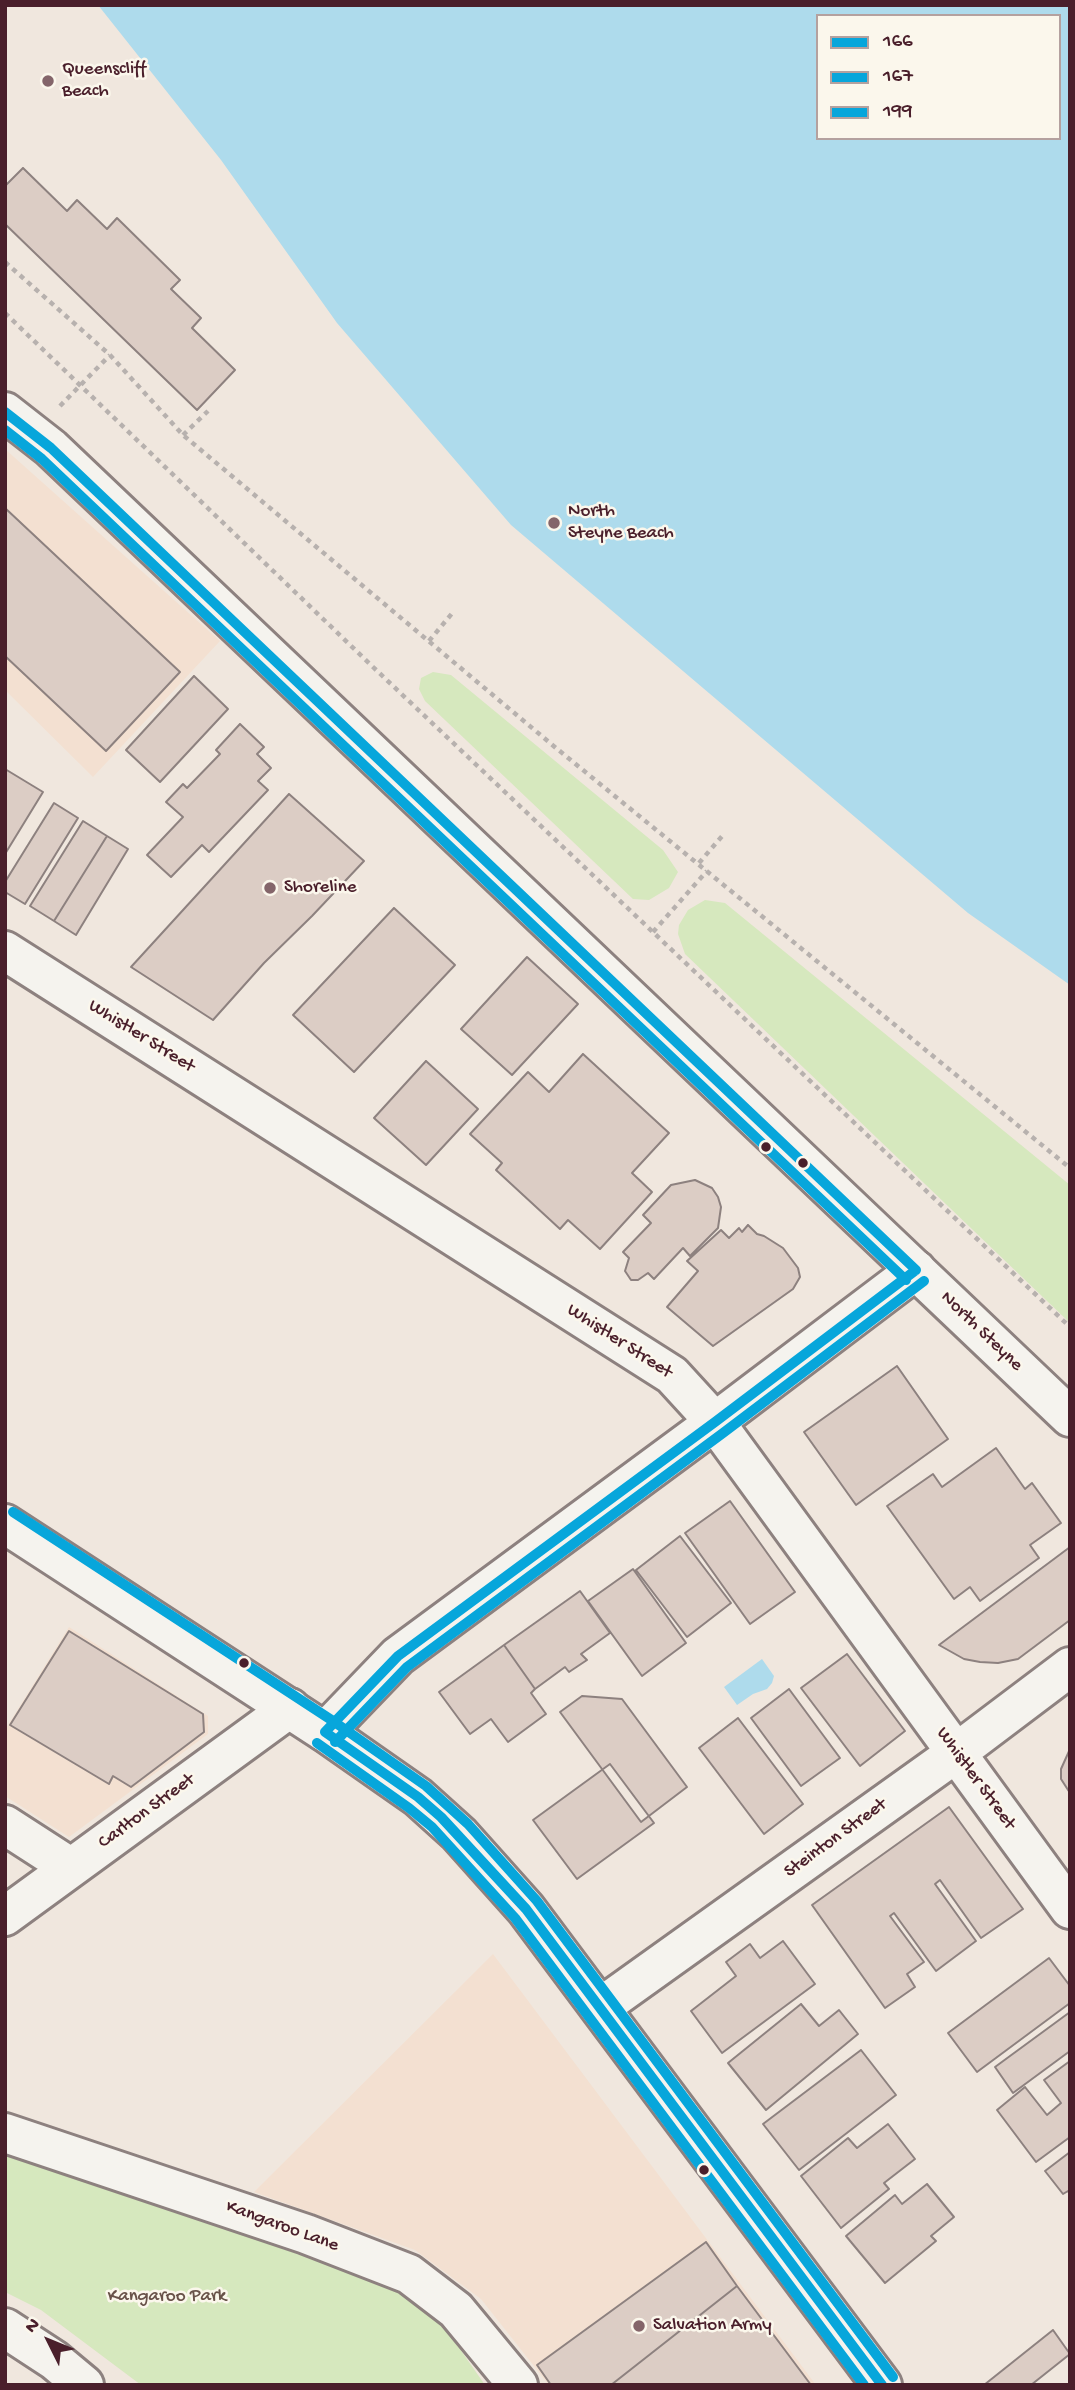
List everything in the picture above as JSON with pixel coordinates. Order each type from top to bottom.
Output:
[{"type":"street","name":"North Steyne","points":[[5,412],[51,448],[1070,1417]]},
{"type":"street","name":"Whistler Street","points":[[5,951],[673,1375],[715,1422],[1070,1909]]},
{"type":"street","points":[[325,1732],[398,1656],[916,1270]]},
{"type":"street","points":[[5,1524],[290,1708],[418,1797],[459,1834],[526,1909],[882,2385]]},
{"type":"street","name":"Steinton Street","points":[[601,2007],[956,1753],[1070,1667]]},
{"type":"street","name":"Carlton Street","points":[[5,1916],[290,1708]]},
{"type":"street","points":[[5,1825],[71,1867]]},
{"type":"street","name":"Kangaroo Lane","points":[[5,2133],[306,2234],[408,2274],[456,2310],[518,2385]]},
{"type":"street","points":[[5,2328],[54,2360],[84,2385]]},
{"type":"path","points":[[5,262],[110,355],[183,435],[707,871],[1070,1168]]},
{"type":"path","points":[[5,313],[1070,1327]]},
{"type":"path","points":[[53,413],[110,355]]},
{"type":"path","points":[[183,435],[208,411]]},
{"type":"path","points":[[429,641],[454,611]]},
{"type":"path","points":[[699,863],[723,835]]},
{"type":"path","points":[[653,932],[707,871]]},
{"type":"shaded area","points":[[5,449],[220,641],[93,777],[5,690]]},
{"type":"shaded area","points":[[69,1627],[208,1716],[208,1734],[69,1837],[5,1796],[5,1730]]},
{"type":"shaded area","points":[[493,1954],[816,2385],[549,2385],[481,2299],[415,2250],[254,2192]]},
{"type":"green space","points":[[433,672],[451,675],[663,850],[678,872],[669,888],[649,900],[633,899],[425,701],[419,689],[421,678]]},
{"type":"green space","points":[[705,900],[725,903],[1070,1185],[1070,1323],[685,954],[678,934],[679,925],[688,910]]},
{"type":"green space","name":"Kangaroo Park","points":[[5,2143],[399,2291],[446,2329],[485,2385],[141,2385],[41,2310],[5,2292]]},
{"type":"water","points":[[98,5],[1070,5],[1070,985],[968,913],[511,525],[337,323],[221,160]]},
{"type":"water","points":[[762,1659],[774,1676],[772,1683],[767,1689],[753,1694],[737,1705],[724,1687]]},
{"type":"building","points":[[23,168],[67,211],[77,200],[107,229],[117,218],[180,280],[171,289],[201,318],[192,328],[235,370],[197,410],[5,224],[5,186]]},
{"type":"building","points":[[5,508],[180,672],[106,751],[5,656]]},
{"type":"building","points":[[194,676],[228,709],[160,782],[126,750]]},
{"type":"building","points":[[240,724],[264,747],[257,754],[271,768],[258,781],[268,790],[209,852],[202,845],[171,877],[147,855],[183,817],[166,802],[183,784],[187,788],[220,754],[216,750]]},
{"type":"building","points":[[5,769],[43,792],[5,854]]},
{"type":"building","name":"Shoreline","points":[[289,794],[364,861],[264,963],[213,1020],[131,967]]},
{"type":"building","points":[[54,803],[78,818],[25,904],[5,892],[5,882]]},
{"type":"building","points":[[83,821],[107,836],[54,921],[30,906]]},
{"type":"building","points":[[107,836],[128,849],[76,935],[54,921]]},
{"type":"building","points":[[394,908],[455,965],[354,1072],[293,1015]]},
{"type":"building","points":[[527,957],[578,1004],[512,1075],[461,1029]]},
{"type":"building","points":[[583,1054],[669,1133],[632,1173],[652,1192],[600,1249],[568,1220],[560,1229],[496,1170],[502,1163],[470,1134],[528,1072],[549,1092]]},
{"type":"building","points":[[426,1061],[478,1109],[426,1165],[374,1118]]},
{"type":"building","points":[[695,1180],[712,1188],[718,1197],[721,1207],[718,1228],[690,1256],[683,1248],[654,1279],[648,1273],[638,1280],[631,1280],[625,1271],[629,1258],[623,1252],[651,1223],[643,1215],[671,1185]]},
{"type":"building","points":[[748,1225],[757,1234],[783,1248],[798,1268],[800,1277],[793,1289],[713,1346],[667,1307],[698,1271],[687,1261],[721,1230],[729,1238],[739,1228],[742,1232]]},
{"type":"building","points":[[897,1366],[948,1439],[856,1505],[804,1432]]},
{"type":"building","points":[[996,1448],[1025,1489],[1032,1483],[1061,1523],[1030,1545],[1039,1558],[980,1601],[970,1587],[954,1599],[887,1506],[933,1474],[942,1487]]},
{"type":"building","points":[[730,1501],[795,1592],[750,1624],[685,1533]]},
{"type":"building","points":[[680,1536],[731,1603],[687,1637],[636,1570]]},
{"type":"building","points":[[1070,1547],[1070,1620],[1018,1659],[998,1663],[980,1662],[964,1659],[939,1645]]},
{"type":"building","points":[[633,1569],[686,1643],[642,1676],[588,1601]]},
{"type":"building","points":[[580,1591],[610,1633],[581,1654],[587,1660],[569,1672],[565,1667],[535,1689],[504,1645]]},
{"type":"building","points":[[69,1631],[203,1714],[204,1732],[131,1787],[113,1776],[109,1784],[10,1725]]},
{"type":"building","points":[[504,1645],[535,1689],[531,1693],[546,1714],[508,1742],[491,1719],[470,1734],[439,1692]]},
{"type":"building","points":[[847,1654],[905,1731],[860,1766],[801,1688]]},
{"type":"building","points":[[789,1689],[840,1758],[801,1786],[751,1718]]},
{"type":"building","points":[[582,1696],[622,1699],[687,1787],[641,1822],[560,1712]]},
{"type":"building","points":[[738,1718],[803,1804],[764,1834],[699,1748]]},
{"type":"building","points":[[1070,1749],[1070,1793],[1061,1779],[1061,1769]]},
{"type":"building","points":[[610,1764],[654,1823],[577,1879],[533,1820]]},
{"type":"building","points":[[949,1807],[1023,1909],[981,1938],[940,1880],[935,1884],[976,1941],[936,1971],[894,1913],[890,1916],[924,1962],[907,1974],[915,1987],[885,2008],[812,1905]]},
{"type":"building","points":[[783,1941],[815,1984],[722,2053],[691,2011],[736,1976],[726,1962],[750,1944],[760,1958]]},
{"type":"building","points":[[1049,1958],[1070,1986],[1070,2003],[977,2072],[948,2033]]},
{"type":"building","points":[[801,2004],[819,2026],[839,2010],[858,2034],[766,2110],[728,2063]]},
{"type":"building","points":[[1070,2012],[1070,2051],[1013,2093],[995,2067]]},
{"type":"building","points":[[861,2050],[896,2095],[799,2170],[763,2124]]},
{"type":"building","points":[[1070,2061],[1070,2137],[1036,2162],[997,2110],[1025,2087],[1047,2115],[1061,2103],[1044,2080]]},
{"type":"building","points":[[888,2124],[915,2159],[884,2183],[889,2189],[841,2228],[801,2176],[848,2138],[857,2148]]},
{"type":"building","points":[[1070,2152],[1070,2194],[1068,2191],[1063,2194],[1045,2171]]},
{"type":"building","points":[[927,2184],[954,2217],[931,2236],[936,2241],[885,2283],[846,2236],[895,2195],[902,2204]]},
{"type":"building","name":"Salvation Army","points":[[706,2242],[737,2286],[611,2385],[551,2385],[537,2365]]},
{"type":"building","points":[[737,2286],[811,2385],[611,2385]]},
{"type":"building","points":[[1053,2330],[1070,2354],[1031,2385],[984,2385]]},
{"type":"transit line","name":"166","points":[[5,412],[51,448],[916,1270]]},
{"type":"transit line","name":"167","points":[[5,430],[42,459],[906,1280]]},
{"type":"transit line","name":"166","points":[[325,1732],[398,1656],[916,1270]]},
{"type":"transit line","name":"167","points":[[335,1742],[407,1667],[924,1281]]},
{"type":"transit line","name":"199","points":[[13,1512],[333,1721],[426,1786],[468,1824],[537,1901],[893,2377]]},
{"type":"transit line","name":"166","points":[[325,1732],[418,1797],[441,1817],[526,1909],[882,2385]]},
{"type":"transit line","name":"167","points":[[317,1743],[432,1827],[515,1918],[864,2385]]},
{"type":"place","name":"Queenscliff Beach","points":[[48,81]]},
{"type":"place","name":"North Steyne Beach","points":[[554,523]]},
{"type":"place","name":"Shoreline","points":[[270,888]]},
{"type":"place","name":"Salvation Army","points":[[639,2326]]}]
